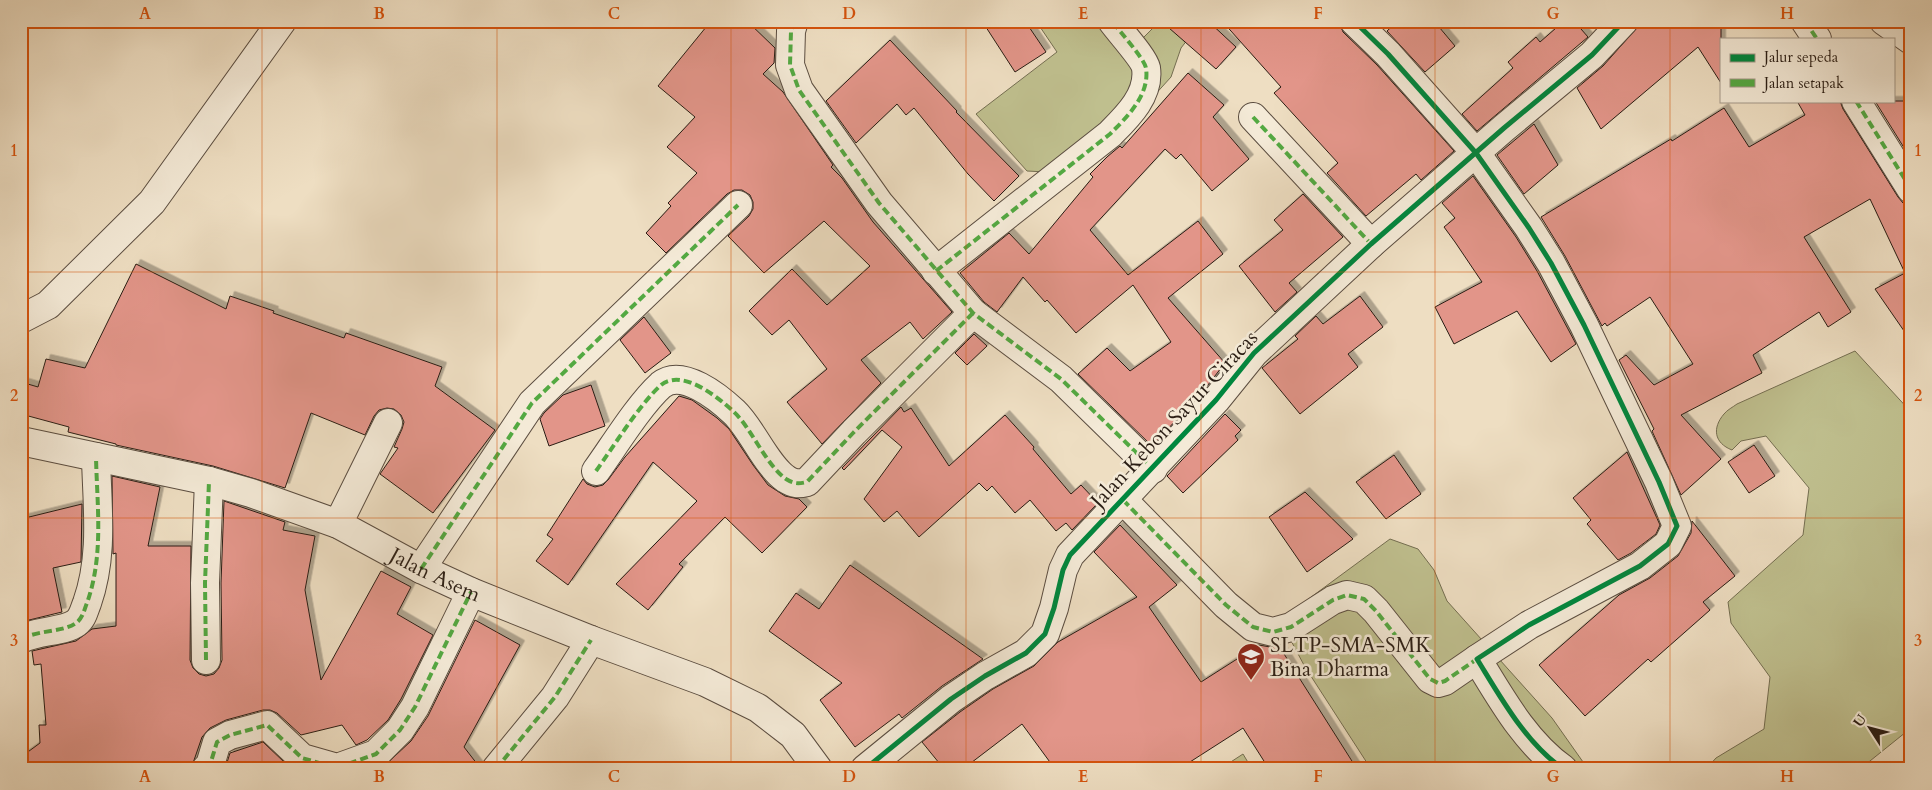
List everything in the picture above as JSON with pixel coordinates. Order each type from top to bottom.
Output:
[{"type":"street","points":[[21,319],[48,305],[152,202],[282,21]]},
{"type":"street","points":[[794,21],[791,31],[790,64],[800,90],[880,203],[973,313],[1061,379],[1152,469]]},
{"type":"street","points":[[936,271],[1110,134],[1130,113],[1145,88],[1146,67],[1112,21]]},
{"type":"street","points":[[1123,500],[1226,605],[1253,627],[1273,632],[1290,627],[1333,600],[1347,595],[1364,599],[1376,611],[1430,679],[1438,683],[1445,681],[1529,625],[1640,566],[1668,544],[1677,526],[1659,482],[1551,263],[1476,153],[1388,54],[1354,21]]},
{"type":"street","name":"Jalan Kebon Sayur Ciracas","points":[[866,769],[951,699],[985,676],[1026,653],[1045,634],[1054,608],[1063,570],[1070,554],[1216,400],[1254,353],[1371,244],[1592,55],[1624,21]]},
{"type":"street","points":[[1805,21],[1815,38]]},
{"type":"street","points":[[1884,21],[1911,40]]},
{"type":"street","points":[[1857,102],[1911,189]]},
{"type":"street","points":[[1253,117],[1371,244]]},
{"type":"street","points":[[421,569],[532,403],[738,206]]},
{"type":"street","points":[[596,471],[641,409],[662,385],[674,379],[684,380],[698,386],[735,413],[785,478],[797,484],[807,482],[854,432],[973,313]]},
{"type":"street","points":[[338,524],[388,423]]},
{"type":"street","name":"Jalan Asem","points":[[21,441],[208,481],[251,493],[338,524],[421,569],[471,592],[591,640],[705,682],[758,708],[793,735],[818,769]]},
{"type":"street","points":[[21,639],[39,632],[68,627],[82,617],[90,594],[98,555],[99,520],[96,457]]},
{"type":"street","points":[[206,660],[205,583],[208,481]]},
{"type":"street","points":[[206,769],[210,765],[217,742],[230,734],[267,725],[302,758],[337,768],[376,754],[400,730],[415,707],[471,592]]},
{"type":"street","points":[[496,769],[555,697],[591,640]]},
{"type":"street","points":[[1477,659],[1509,712],[1550,760],[1563,769]]},
{"type":"green space","points":[[1036,21],[1123,21],[1143,38],[1160,21],[1202,21],[1181,48],[1171,77],[1123,130],[1046,172],[1027,171],[976,114],[1057,52]]},
{"type":"green space","points":[[1855,351],[1911,412],[1911,728],[1860,769],[1706,769],[1716,758],[1764,729],[1770,677],[1731,623],[1728,602],[1803,535],[1809,488],[1766,436],[1741,441],[1732,450],[1726,447],[1718,439],[1717,435],[1720,419],[1737,404]]},
{"type":"green space","points":[[1390,539],[1418,549],[1434,570],[1447,601],[1552,718],[1588,769],[1371,769],[1305,667],[1280,620]]},
{"type":"green space","points":[[1243,754],[1252,769],[1220,769]]},
{"type":"building","points":[[711,21],[747,21],[775,48],[774,63],[763,74],[783,92],[833,165],[831,167],[842,178],[873,222],[952,312],[923,339],[910,322],[861,360],[881,383],[822,444],[787,402],[827,369],[789,320],[772,335],[749,311],[792,269],[827,305],[870,266],[824,221],[764,273],[728,236],[749,216],[753,209],[750,195],[742,190],[734,190],[727,194],[666,253],[646,233],[671,206],[668,203],[697,173],[667,147],[695,117],[658,86]]},
{"type":"building","points":[[982,21],[1025,21],[1046,52],[1015,72]]},
{"type":"building","points":[[1161,21],[1208,21],[1236,47],[1216,69]]},
{"type":"building","points":[[1222,21],[1339,21],[1343,32],[1377,65],[1454,151],[1421,180],[1416,174],[1366,216],[1327,173],[1338,163],[1274,93],[1281,87]]},
{"type":"building","points":[[1398,21],[1434,21],[1455,46],[1425,72],[1387,31]]},
{"type":"building","points":[[1564,21],[1574,21],[1588,37],[1477,131],[1462,114],[1513,68],[1508,62],[1536,37],[1540,42]]},
{"type":"building","points":[[1643,21],[1728,21],[1721,27],[1720,81],[1698,47],[1601,129],[1577,88],[1603,66]]},
{"type":"building","points":[[890,40],[956,112],[1019,176],[994,201],[968,174],[914,108],[906,115],[897,104],[856,143],[826,101]]},
{"type":"building","points":[[1188,73],[1224,105],[1213,117],[1249,159],[1212,191],[1181,154],[1176,159],[1165,149],[1090,230],[1128,275],[1198,221],[1223,254],[1168,298],[1225,363],[1204,390],[1152,446],[1078,374],[1107,348],[1130,371],[1171,342],[1133,285],[1076,333],[1047,300],[1045,302],[1023,277],[997,312],[984,302],[960,273],[1009,233],[1029,254],[1093,177],[1090,174],[1120,146],[1122,148]]},
{"type":"building","points":[[1911,101],[1911,159],[1876,102]]},
{"type":"building","points":[[1798,102],[1840,102],[1898,197],[1903,203],[1911,204],[1911,341],[1875,289],[1905,273],[1870,199],[1804,237],[1851,312],[1828,327],[1819,312],[1753,355],[1762,373],[1681,415],[1721,459],[1681,495],[1652,431],[1654,429],[1619,360],[1626,355],[1654,385],[1693,364],[1650,297],[1607,326],[1605,323],[1602,326],[1565,256],[1541,217],[1671,139],[1672,141],[1724,108],[1749,147],[1805,115]]},
{"type":"building","points":[[1534,124],[1558,165],[1524,194],[1497,155]]},
{"type":"building","points":[[1473,176],[1516,237],[1537,271],[1576,344],[1551,362],[1517,311],[1454,344],[1435,307],[1482,282],[1444,227],[1455,218],[1442,203]]},
{"type":"building","points":[[1303,194],[1343,237],[1289,283],[1297,292],[1275,312],[1239,266],[1283,230],[1274,220]]},
{"type":"building","points":[[136,264],[226,309],[230,296],[344,338],[346,333],[442,367],[435,386],[495,430],[433,513],[380,474],[398,448],[394,447],[404,422],[401,415],[394,409],[379,410],[365,435],[311,413],[285,488],[213,466],[116,445],[68,432],[69,427],[21,414],[21,382],[38,387],[46,359],[85,368]]},
{"type":"building","points":[[1360,296],[1383,327],[1348,354],[1358,367],[1300,414],[1262,368],[1298,339],[1295,336],[1316,316],[1323,324]]},
{"type":"building","points":[[644,317],[671,353],[645,373],[620,340]]},
{"type":"building","points":[[974,334],[987,346],[967,365],[955,353]]},
{"type":"building","points":[[591,385],[605,426],[549,446],[540,419],[544,413],[563,395]]},
{"type":"building","points":[[679,396],[692,400],[729,429],[768,485],[785,496],[799,499],[807,507],[762,553],[725,517],[679,564],[683,567],[648,610],[616,584],[697,501],[653,462],[568,585],[536,561],[553,539],[547,535],[583,479],[587,484],[595,487],[603,485]]},
{"type":"building","points":[[901,407],[904,412],[911,408],[949,466],[1005,415],[1034,447],[1033,449],[1071,494],[1081,485],[1098,503],[1072,530],[1066,523],[1056,531],[1030,500],[1015,513],[992,486],[987,491],[979,483],[919,537],[897,511],[884,522],[864,499],[902,447],[882,430],[844,470],[842,468]]},
{"type":"building","points":[[1225,414],[1241,430],[1235,436],[1238,440],[1183,493],[1167,476]]},
{"type":"building","points":[[1754,445],[1775,476],[1749,493],[1728,462]]},
{"type":"building","points":[[1627,452],[1660,525],[1656,534],[1631,553],[1618,560],[1587,524],[1591,520],[1573,498]]},
{"type":"building","points":[[1394,455],[1421,494],[1386,519],[1356,482]]},
{"type":"building","points":[[112,476],[160,487],[148,546],[191,546],[190,660],[193,668],[199,674],[206,676],[214,674],[222,660],[221,583],[224,501],[285,522],[283,530],[315,536],[305,590],[321,680],[381,571],[411,587],[397,614],[433,635],[401,699],[388,720],[367,740],[356,745],[342,725],[301,735],[277,713],[263,710],[226,720],[210,728],[202,737],[191,769],[21,769],[21,757],[40,743],[39,725],[46,725],[41,664],[34,665],[32,651],[76,641],[92,629],[116,626],[116,553],[113,554]]},
{"type":"building","points":[[1305,492],[1353,539],[1307,572],[1269,517]]},
{"type":"building","points":[[82,504],[81,562],[53,568],[62,612],[21,622],[21,519]]},
{"type":"building","points":[[1692,521],[1735,576],[1703,602],[1710,610],[1651,662],[1648,659],[1585,716],[1539,665],[1619,595],[1650,578],[1678,556],[1691,533]]},
{"type":"building","points":[[1120,525],[1177,585],[1149,607],[1201,682],[1259,645],[1279,646],[1357,769],[1269,769],[1243,728],[1179,769],[1055,769],[1022,724],[963,769],[944,769],[922,742],[993,689],[1034,666],[1058,642],[1137,597],[1094,552]]},
{"type":"building","points":[[850,565],[983,659],[942,686],[902,718],[899,714],[855,747],[820,700],[842,683],[769,631],[796,593],[819,609]]},
{"type":"building","points":[[475,620],[520,645],[464,747],[481,769],[381,769],[411,741],[428,716]]},
{"type":"building","points":[[263,742],[284,762],[287,769],[225,769],[230,753]]},
{"type":"marked path","points":[[794,21],[791,31],[790,65],[799,90],[879,203],[973,313],[1061,379],[1153,469]]},
{"type":"marked path","points":[[936,271],[1110,134],[1136,105],[1144,87],[1146,68],[1136,51],[1112,21]]},
{"type":"marked path","points":[[1805,21],[1816,38]]},
{"type":"marked path","points":[[1857,102],[1911,189]]},
{"type":"marked path","points":[[1253,117],[1371,244]]},
{"type":"marked path","points":[[421,569],[532,403],[738,205]]},
{"type":"marked path","points":[[596,471],[653,393],[661,385],[679,380],[699,386],[734,412],[741,419],[772,465],[786,479],[796,483],[807,482],[854,432],[973,313]]},
{"type":"marked path","points":[[21,639],[71,626],[83,614],[92,585],[98,549],[96,457]]},
{"type":"marked path","points":[[206,660],[205,583],[209,481]]},
{"type":"marked path","points":[[1123,500],[1226,605],[1253,627],[1273,632],[1291,627],[1333,600],[1347,595],[1364,599],[1376,611],[1430,679],[1438,683],[1445,681],[1477,659]]},
{"type":"marked path","points":[[206,769],[210,765],[217,742],[230,735],[267,725],[302,758],[337,768],[376,754],[400,730],[415,707],[471,592]]},
{"type":"marked path","points":[[496,769],[555,697],[591,640]]},
{"type":"cycle path","points":[[1354,21],[1388,54],[1476,153],[1529,228],[1551,263],[1584,325],[1659,482],[1677,526],[1668,544],[1640,566],[1529,625],[1477,659],[1525,733],[1549,758],[1563,769]]},
{"type":"cycle path","points":[[865,769],[951,699],[985,676],[1026,653],[1045,634],[1054,608],[1063,570],[1070,555],[1216,400],[1254,353],[1371,244],[1504,128],[1592,55],[1624,21]]},
{"type":"place","name":"SLTP-SMA-SMK Bina Dharma","points":[[1251,681]]}]
